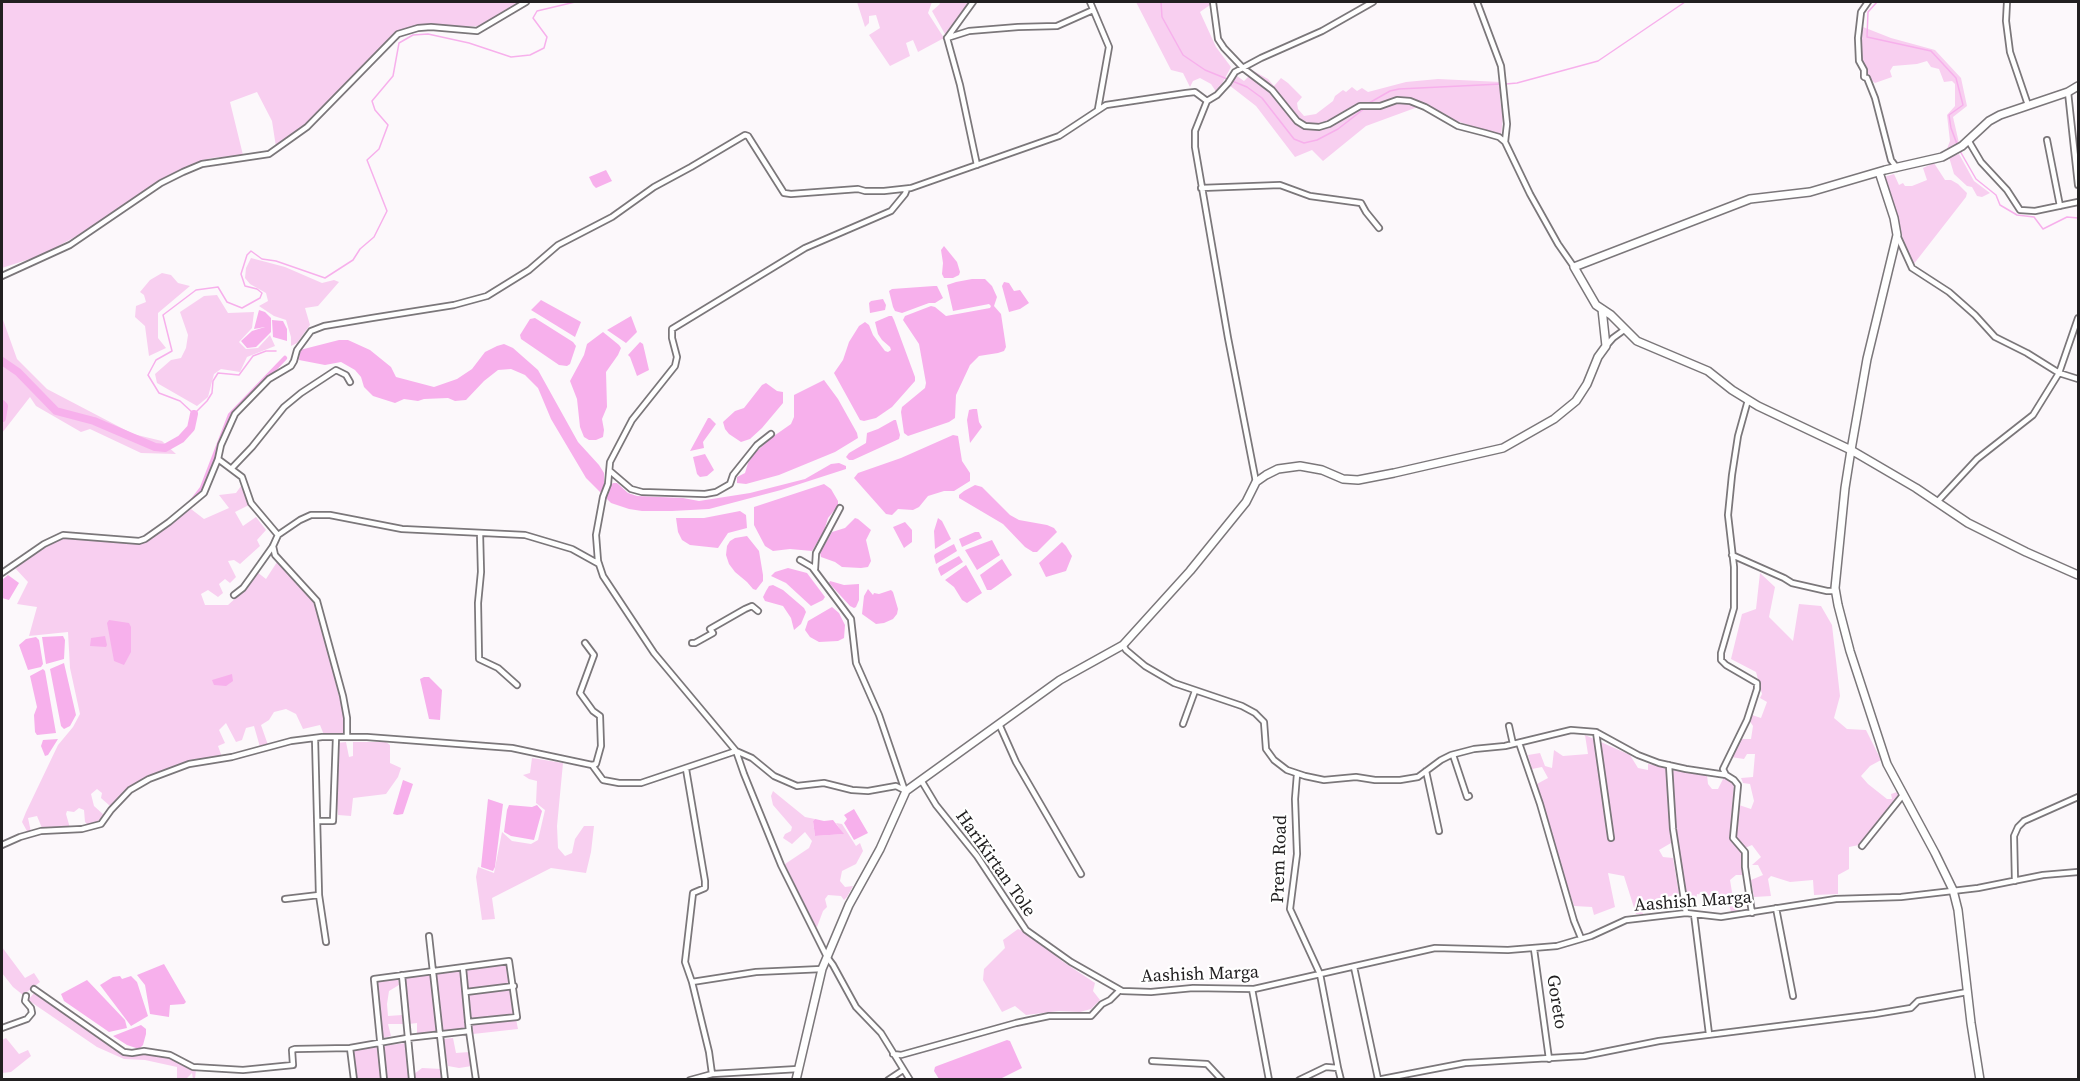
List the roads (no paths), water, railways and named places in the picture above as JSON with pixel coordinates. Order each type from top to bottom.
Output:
[{"type":"street","points":[[2,276],[70,245],[161,183],[183,172],[202,164],[269,154],[308,127],[398,34],[431,27],[477,30],[526,2]]},
{"type":"street","points":[[947,38],[973,2]]},
{"type":"street","points":[[1090,2],[1109,47],[1098,109]]},
{"type":"street","points":[[1213,2],[1218,39],[1232,58],[1256,79],[1264,82],[1297,121],[1305,126],[1319,127],[1329,124],[1360,106],[1380,106],[1396,100],[1410,101],[1458,126],[1485,132],[1499,138],[1505,142],[1530,194],[1596,305],[1611,315],[1637,341],[1708,371],[1748,400],[1851,450],[1996,538],[2079,574]]},
{"type":"street","points":[[1256,482],[1201,188],[1195,131],[1207,101],[1217,95],[1232,76],[1243,68],[1322,32],[1373,2]]},
{"type":"street","points":[[1477,2],[1499,57],[1508,124],[1505,142]]},
{"type":"street","points":[[1868,2],[1861,12],[1858,38],[1859,61],[1875,98],[1891,160],[1897,168]]},
{"type":"street","points":[[2007,2],[2006,21],[2010,52],[2028,105]]},
{"type":"street","points":[[947,38],[969,31],[1057,26],[1093,10]]},
{"type":"street","points":[[947,38],[960,85],[977,165]]},
{"type":"street","points":[[1574,267],[1750,199],[1810,192],[1880,172],[1942,158],[1959,148],[1989,121],[2079,86]]},
{"type":"street","points":[[2,573],[63,535],[132,542],[145,539],[204,493],[221,446],[236,414],[269,379],[291,366],[297,350],[311,331],[324,326],[454,305],[488,296],[529,270],[558,245],[612,217],[654,187],[745,135],[748,136],[784,193],[858,189],[884,191],[907,189],[1059,136],[1106,105],[1194,92],[1207,101]]},
{"type":"street","points":[[2068,92],[2079,184]]},
{"type":"street","points":[[1968,140],[1977,157],[2007,190],[2020,210],[2036,211],[2079,202]]},
{"type":"street","points":[[2047,140],[2060,207]]},
{"type":"street","points":[[1880,172],[1897,235],[1912,268],[1949,291],[1995,337],[2027,353],[2059,374],[2079,379]]},
{"type":"street","points":[[1201,188],[1280,185],[1310,196],[1361,203],[1378,228]]},
{"type":"street","points":[[907,189],[891,211],[805,248],[672,329],[677,357],[675,366],[632,420],[610,462],[608,484],[603,497],[596,535],[599,564],[603,576],[654,653],[736,751],[781,866],[827,957],[834,964],[856,1007],[881,1033],[909,1080]]},
{"type":"street","points":[[1897,235],[1867,359],[1851,450],[1835,589],[1850,651],[1887,764],[1953,890],[1958,910],[1980,1080]]},
{"type":"street","points":[[1602,309],[1606,346]]},
{"type":"street","points":[[1937,502],[1977,459],[2032,415],[2059,374],[2079,318]]},
{"type":"street","points":[[796,1080],[822,969],[849,904],[880,849],[906,791],[1060,680],[1123,645],[1190,571],[1246,502],[1256,482],[1278,469],[1300,466],[1322,470],[1343,479],[1358,480],[1441,464],[1503,448],[1554,419],[1576,401],[1587,384],[1598,357],[1612,338],[1624,330]]},
{"type":"street","points":[[232,468],[284,407],[301,393],[336,370],[346,375],[350,382]]},
{"type":"street","points":[[1726,775],[1723,769],[1747,720],[1757,689],[1757,683],[1753,678],[1726,665],[1721,660],[1734,608],[1728,514],[1732,475],[1738,436],[1748,400]]},
{"type":"street","points":[[610,471],[631,489],[642,492],[705,494],[716,492],[727,487],[733,475],[757,445],[771,434]]},
{"type":"street","points":[[218,459],[242,477],[251,502],[278,535]]},
{"type":"street","points":[[815,572],[816,553],[840,508]]},
{"type":"street","points":[[234,595],[243,588],[273,546],[278,535],[311,515],[330,515],[402,529],[525,535],[572,549],[599,564]]},
{"type":"street","points":[[480,533],[479,660],[498,669],[517,685]]},
{"type":"street","points":[[273,546],[275,555],[317,601],[343,696],[347,737]]},
{"type":"street","points":[[1732,555],[1792,583],[1827,591],[1835,589]]},
{"type":"street","points":[[800,560],[807,562],[851,619],[856,663],[879,715],[906,791]]},
{"type":"street","points":[[692,643],[713,633],[710,629],[745,609],[752,606],[758,611]]},
{"type":"street","points":[[585,643],[594,655],[580,693],[593,711],[600,716],[601,746],[596,764],[592,765]]},
{"type":"street","points":[[1123,645],[1145,666],[1174,683],[1242,706],[1255,713],[1264,722],[1266,749],[1274,760],[1297,774],[1324,780],[1356,777],[1400,780],[1418,777],[1441,760],[1453,755],[1474,749],[1516,744],[1571,730],[1596,732],[1638,755],[1669,765],[1726,775],[1738,785],[1733,838],[1745,852],[1752,913]]},
{"type":"street","points":[[1183,724],[1195,691]]},
{"type":"street","points":[[999,724],[1016,762],[1081,874]]},
{"type":"street","points":[[1509,726],[1540,804],[1581,938]]},
{"type":"street","points":[[1596,732],[1611,838]]},
{"type":"street","points":[[317,821],[333,821],[336,737]]},
{"type":"street","points":[[2,845],[41,831],[82,829],[101,824],[130,790],[168,771],[189,764],[232,757],[291,741],[315,738],[347,737],[512,748],[592,765],[603,780],[619,783],[641,783],[736,751],[752,758],[774,776],[797,786],[824,783],[852,790],[868,791],[896,786],[906,791]]},
{"type":"street","points":[[315,738],[319,895],[326,942]]},
{"type":"street","points":[[1453,755],[1467,797],[1469,796]]},
{"type":"street","points":[[1669,765],[1677,867],[1686,913]]},
{"type":"street","points":[[686,769],[705,888],[693,893],[685,962],[702,1021],[712,1074]]},
{"type":"street","points":[[1426,771],[1439,831]]},
{"type":"street","name":"Prem Road","points":[[1297,774],[1295,799],[1297,854],[1290,909],[1320,974],[1341,1080]]},
{"type":"street","name":"HariKirtan Tole","points":[[921,780],[936,805],[976,856],[1026,930],[1071,962],[1120,990]]},
{"type":"street","points":[[1862,846],[1903,795]]},
{"type":"street","points":[[2015,881],[2014,837],[2018,827],[2024,821],[2079,797]]},
{"type":"street","name":"Aashish Marga","points":[[1120,990],[1151,992],[1193,988],[1252,989],[1435,948],[1534,949],[1557,946],[1591,936],[1626,920],[1686,913],[1721,917],[1838,899],[1901,897],[1978,888],[2043,874],[2079,872]]},
{"type":"street","points":[[285,899],[319,895]]},
{"type":"street","points":[[1776,908],[1793,996]]},
{"type":"street","points":[[1694,914],[1709,1034]]},
{"type":"street","points":[[429,936],[445,1080]]},
{"type":"street","name":"Goreto","points":[[1534,949],[1549,1059]]},
{"type":"street","points":[[384,1080],[374,979],[509,961],[517,1017],[468,1022]]},
{"type":"street","points":[[1354,967],[1378,1079],[1465,1064],[1584,1056],[1659,1041],[1875,1014],[1911,1008],[1918,1001],[1967,992]]},
{"type":"street","points":[[463,968],[476,1080]]},
{"type":"street","points":[[692,982],[756,972],[822,969]]},
{"type":"street","points":[[402,975],[412,1080]]},
{"type":"street","points":[[466,992],[514,986]]},
{"type":"street","points":[[34,989],[124,1052],[144,1051],[170,1055],[192,1066],[243,1070],[293,1065],[292,1050],[295,1048],[350,1048],[407,1038],[469,1031]]},
{"type":"street","points":[[1252,989],[1269,1080]]},
{"type":"street","points":[[893,1053],[901,1055],[1049,1016],[1091,1016],[1120,990]]},
{"type":"street","points":[[2,1028],[27,1019],[32,1013],[25,1001],[26,996]]},
{"type":"street","points":[[350,1048],[354,1080]]},
{"type":"street","points":[[1152,1061],[1207,1064],[1222,1080]]},
{"type":"street","points":[[1299,1080],[1326,1067],[1338,1068]]},
{"type":"street","points":[[690,1080],[712,1074],[798,1069]]},
{"type":"street","points":[[888,1080],[903,1070]]},
{"type":"waterway","points":[[276,351],[266,351],[253,356],[239,375],[218,373],[213,381],[212,393],[194,414],[180,401],[159,393],[148,375],[156,360],[172,351],[163,315],[196,290],[218,287],[227,302],[242,308],[260,298],[262,293],[245,286],[241,274],[247,255],[251,251],[262,259],[276,261],[325,278],[353,260],[360,249],[374,237],[387,211],[367,160],[379,149],[388,125],[375,110],[372,101],[393,76],[399,43],[413,35],[428,34],[469,43],[511,57],[530,55],[544,48],[547,37],[533,18],[537,11],[575,2]]},
{"type":"waterway","points":[[1161,2],[1162,17],[1183,55],[1205,70],[1247,87],[1262,98],[1294,139],[1304,143],[1317,140],[1338,129],[1365,108]]},
{"type":"waterway","points":[[1506,84],[1598,61],[1685,2]]},
{"type":"waterway","points":[[1877,2],[1868,12],[1867,37],[1931,51],[1956,78],[1963,105],[1949,115],[1957,144]]},
{"type":"waterway","points":[[1369,103],[1390,91],[1399,89],[1501,84]]},
{"type":"waterway","points":[[1960,151],[1976,179],[1996,195],[2000,205],[2017,215],[2034,217],[2043,229],[2067,217],[2078,218]]},
{"type":"waterway","points":[[192,501],[202,488],[230,415],[285,358]]},
{"type":"waterway","points":[[2,361],[18,372],[56,411],[94,421],[155,447],[165,448],[181,439],[191,428],[194,414]]},
{"type":"waterway","points":[[2,404],[4,406],[2,418]]}]
